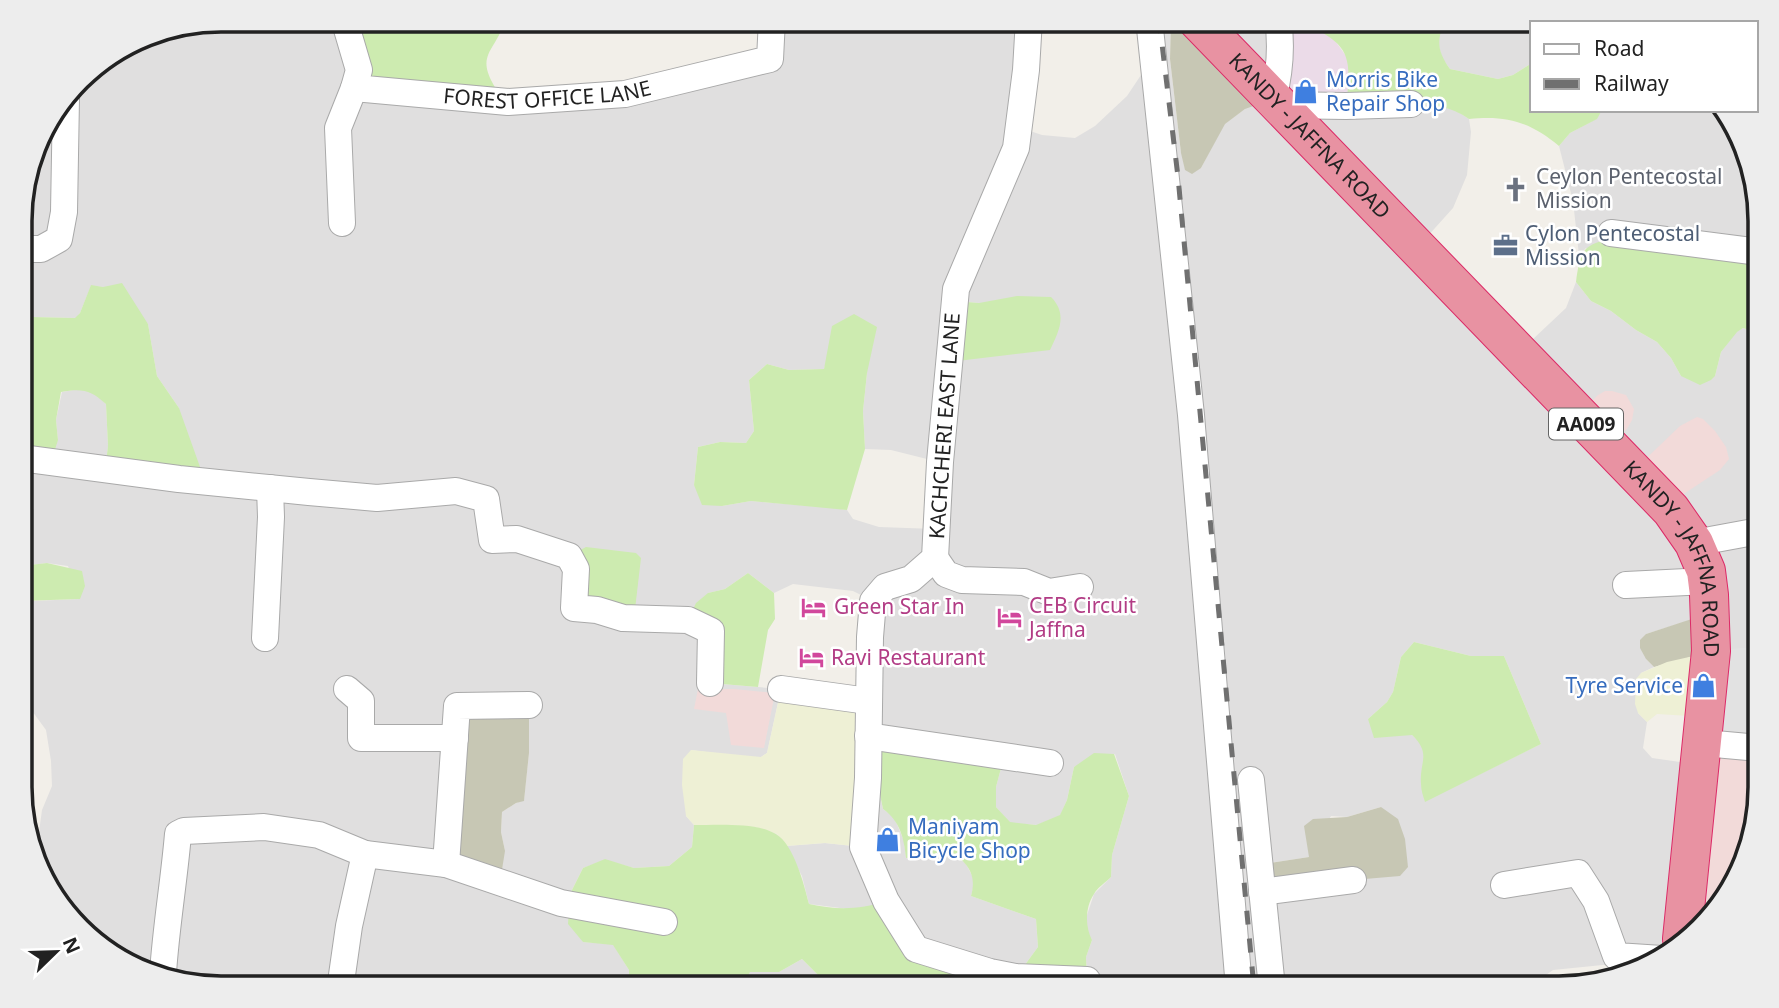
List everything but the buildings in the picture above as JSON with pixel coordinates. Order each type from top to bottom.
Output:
[{"type":"highway","name":"KANDY - JAFFNA ROAD","points":[[1208,31],[1671,510],[1694,543],[1706,571],[1712,651],[1688,924]]},
{"type":"street","points":[[342,223],[338,128],[359,70],[348,31]]},
{"type":"street","name":"FOREST OFFICE LANE","points":[[354,88],[508,102],[625,94],[770,59],[771,31]]},
{"type":"street","name":"KACHCHERI EAST LANE","points":[[1012,976],[916,949],[886,901],[863,847],[873,601],[885,587],[911,579],[935,558],[940,462],[956,289],[1016,148],[1028,31]]},
{"type":"street","points":[[1150,31],[1191,415],[1238,976]]},
{"type":"street","points":[[1280,31],[1282,43],[1276,102],[1346,106],[1411,104]]},
{"type":"street","points":[[32,249],[41,249],[59,239],[64,212],[66,112]]},
{"type":"street","points":[[1611,233],[1747,250]]},
{"type":"street","points":[[32,459],[377,498],[456,491],[486,499],[492,540],[517,539],[569,556],[576,569],[574,608],[597,610],[623,618],[688,620],[711,631],[710,683]]},
{"type":"street","points":[[265,639],[270,488]]},
{"type":"street","points":[[1694,543],[1747,533]]},
{"type":"street","points":[[935,558],[946,574],[962,580],[1024,582],[1049,592],[1080,587]]},
{"type":"street","points":[[1626,585],[1707,581]]},
{"type":"street","points":[[347,689],[361,701],[361,738],[455,738]]},
{"type":"street","points":[[781,690],[868,701]]},
{"type":"street","points":[[446,864],[457,706],[529,705]]},
{"type":"street","points":[[868,736],[1050,763]]},
{"type":"street","points":[[1703,743],[1747,747]]},
{"type":"street","points":[[1251,780],[1271,976]]},
{"type":"street","points":[[163,967],[178,834],[184,831],[264,827],[319,835],[365,854],[446,864],[561,902],[664,922]]},
{"type":"street","points":[[342,976],[349,926],[365,854]]},
{"type":"street","points":[[1504,886],[1578,873],[1596,901],[1616,956],[1640,958]]},
{"type":"street","points":[[1262,892],[1353,880]]},
{"type":"shaded area","points":[[220,31],[368,31],[508,102],[769,59],[771,31],[1028,31],[1018,127],[1042,135],[1075,138],[1095,126],[1127,96],[1153,57],[1163,31],[1171,31],[1170,59],[1181,153],[1201,168],[1224,124],[1245,109],[1203,31],[1304,31],[1423,104],[1457,111],[1469,119],[1471,132],[1467,175],[1453,208],[1417,248],[1518,353],[1566,308],[1576,282],[1591,301],[1657,342],[1671,358],[1681,376],[1715,376],[1721,352],[1736,332],[1743,328],[1747,329],[1747,649],[1711,651],[1710,614],[1646,634],[1646,659],[1654,667],[1641,673],[1638,713],[1647,722],[1643,748],[1652,758],[1701,765],[1665,943],[1630,962],[1553,970],[1545,976],[1087,976],[1086,957],[1092,940],[1087,931],[1087,915],[1094,894],[1111,877],[1112,855],[1129,796],[1115,754],[1074,767],[1067,800],[1060,816],[1037,825],[1010,823],[996,807],[996,787],[1004,757],[868,736],[873,601],[853,591],[793,584],[774,593],[748,573],[725,589],[708,593],[711,631],[710,683],[781,689],[767,753],[761,757],[744,757],[691,750],[686,816],[694,825],[692,847],[669,866],[634,868],[605,860],[583,868],[570,894],[583,942],[613,944],[629,970],[629,976],[220,976],[196,975],[148,962],[105,937],[91,925],[91,917],[83,917],[71,903],[51,871],[38,837],[42,810],[52,786],[46,730],[32,711],[32,601],[80,599],[68,566],[47,563],[32,565],[32,453],[58,440],[56,420],[62,392],[79,389],[94,392],[106,404],[108,446],[105,470],[179,408],[157,376],[148,324],[103,287],[91,286],[76,318],[32,317],[33,196],[46,148],[63,115],[96,78],[115,63],[148,46],[184,35]],"holes":[[[955,301],[979,303],[949,362]],[[828,355],[867,373],[863,411],[865,449],[891,450],[939,462],[935,529],[879,527],[853,519],[847,510],[835,508],[751,501],[722,506],[694,485],[698,447],[720,442],[746,443],[754,431],[749,380],[767,364],[789,370],[824,369]],[[1414,642],[1471,656],[1504,656],[1541,744],[1425,801],[1421,782],[1425,755],[1420,742],[1412,735],[1397,735],[1368,719],[1387,702],[1393,692],[1401,657]],[[529,705],[529,753],[524,800],[502,812],[501,832],[505,851],[457,706]],[[1381,807],[1408,867],[1270,863],[1309,857],[1331,816],[1347,817]]]},
{"type":"shaded area","points":[[1171,31],[1208,31],[1273,99],[1245,109],[1225,124],[1201,168],[1192,174],[1185,170],[1181,153],[1170,59]]},
{"type":"shaded area","points":[[1283,31],[1321,31],[1333,38],[1346,56],[1350,70],[1346,106],[1278,105]]},
{"type":"shaded area","points":[[1441,31],[1530,31],[1530,64],[1513,75],[1498,79],[1450,69],[1442,58],[1437,39]]},
{"type":"shaded area","points":[[1601,112],[1713,112],[1728,137],[1744,184],[1747,252],[1586,248],[1579,255],[1573,201],[1559,146],[1570,133],[1596,119]]},
{"type":"shaded area","points":[[1605,391],[1626,395],[1634,409],[1627,429],[1609,446],[1578,415]]},
{"type":"shaded area","points":[[1697,417],[1703,419],[1715,431],[1726,447],[1729,459],[1720,470],[1667,505],[1633,471],[1680,426]]},
{"type":"shaded area","points":[[1710,613],[1698,655],[1654,667],[1646,659],[1640,648],[1640,640],[1646,634]]},
{"type":"shaded area","points":[[1747,648],[1747,747],[1704,743],[1711,651]]},
{"type":"shaded area","points":[[1698,655],[1706,717],[1657,714],[1647,722],[1638,713],[1635,704],[1636,679],[1641,673],[1667,662]]},
{"type":"shaded area","points":[[698,689],[775,693],[764,748],[731,745],[726,713],[694,709]]},
{"type":"shaded area","points":[[781,689],[868,701],[863,847],[825,843],[786,846],[777,834],[755,827],[694,825],[686,816],[682,785],[683,759],[691,750],[761,757],[767,753]]},
{"type":"shaded area","points":[[529,705],[529,753],[524,801],[502,812],[501,832],[505,851],[500,882],[446,864],[457,706]]},
{"type":"shaded area","points":[[1704,743],[1747,747],[1744,824],[1728,871],[1699,913]]},
{"type":"shaded area","points":[[879,792],[883,809],[894,817],[904,841],[906,858],[956,855],[966,864],[975,881],[971,896],[1036,919],[1038,947],[1017,976],[989,976],[990,971],[916,949],[886,902],[866,908],[848,909],[809,904],[802,876],[786,846],[825,843],[863,847]]},
{"type":"shaded area","points":[[1381,807],[1398,819],[1405,839],[1408,867],[1400,876],[1262,892],[1270,863],[1309,857],[1304,826],[1313,819],[1347,817]]},
{"type":"shaded area","points":[[802,959],[819,976],[748,976],[750,972],[779,972]]},
{"type":"green space","points":[[346,31],[500,31],[487,60],[490,78],[497,90],[354,88]]},
{"type":"green space","points":[[1320,31],[1442,31],[1439,43],[1441,53],[1450,69],[1498,79],[1513,75],[1530,64],[1530,112],[1601,112],[1597,119],[1570,133],[1559,146],[1538,131],[1507,119],[1469,119],[1456,112],[1426,104],[1346,106],[1347,61],[1337,43]]},
{"type":"green space","points":[[1623,235],[1747,250],[1747,329],[1743,328],[1737,332],[1721,352],[1715,376],[1711,380],[1700,385],[1681,376],[1671,358],[1657,342],[1591,301],[1576,282],[1583,252],[1601,241]]},
{"type":"green space","points":[[122,283],[148,324],[157,376],[179,408],[205,481],[105,470],[108,446],[106,404],[91,393],[81,390],[61,392],[56,420],[58,440],[51,462],[32,459],[32,317],[75,318],[80,313],[91,285],[103,287]]},
{"type":"green space","points":[[1017,296],[1051,297],[1056,303],[1061,316],[1050,350],[949,362],[955,301],[979,303]]},
{"type":"green space","points":[[854,314],[877,327],[867,373],[863,411],[865,449],[847,510],[751,501],[722,506],[702,505],[694,485],[698,447],[720,442],[746,443],[754,431],[749,380],[767,364],[789,370],[824,369],[832,326]]},
{"type":"green space","points":[[586,547],[636,553],[641,558],[634,618],[574,608],[569,556]]},
{"type":"green space","points":[[47,563],[82,571],[85,586],[80,599],[32,601],[32,565]]},
{"type":"green space","points":[[748,573],[774,593],[775,619],[768,630],[758,687],[710,683],[711,631],[688,620],[696,603],[708,593],[725,589]]},
{"type":"green space","points":[[1414,642],[1471,656],[1504,656],[1541,744],[1425,802],[1421,784],[1423,753],[1418,742],[1412,735],[1374,738],[1368,719],[1387,702],[1393,692],[1401,657]]},
{"type":"green space","points":[[868,736],[1004,757],[996,787],[996,807],[1010,822],[1036,825],[1060,815],[1067,800],[1074,767],[1094,753],[1114,754],[1129,796],[1112,855],[1111,877],[1095,892],[1089,905],[1087,923],[1092,940],[1086,957],[1087,976],[1017,976],[1038,947],[1036,919],[971,896],[971,873],[956,855],[906,858],[900,830],[883,809]]},
{"type":"green space","points":[[694,825],[748,826],[768,830],[782,839],[793,856],[809,904],[848,908],[886,901],[916,949],[990,972],[989,976],[819,976],[802,959],[779,972],[750,972],[748,976],[629,976],[629,970],[613,945],[583,942],[568,924],[570,894],[583,868],[605,859],[634,868],[669,866],[692,847]]},
{"type":"railway","points":[[1160,31],[1178,177],[1253,976]]},
{"type":"place","name":"Morris Bike Repair Shop","points":[[1306,92]]},
{"type":"place","name":"Ceylon Pentecostal Mission","points":[[1516,189]]},
{"type":"place","name":"Cylon Pentecostal Mission","points":[[1505,246]]},
{"type":"place","name":"Green Star In","points":[[814,607]]},
{"type":"place","name":"CEB Circuit Jaffna","points":[[1009,618]]},
{"type":"place","name":"Ravi Restaurant","points":[[811,658]]},
{"type":"place","name":"Tyre Service","points":[[1703,686]]},
{"type":"place","name":"Maniyam Bicycle Shop","points":[[888,839]]}]
